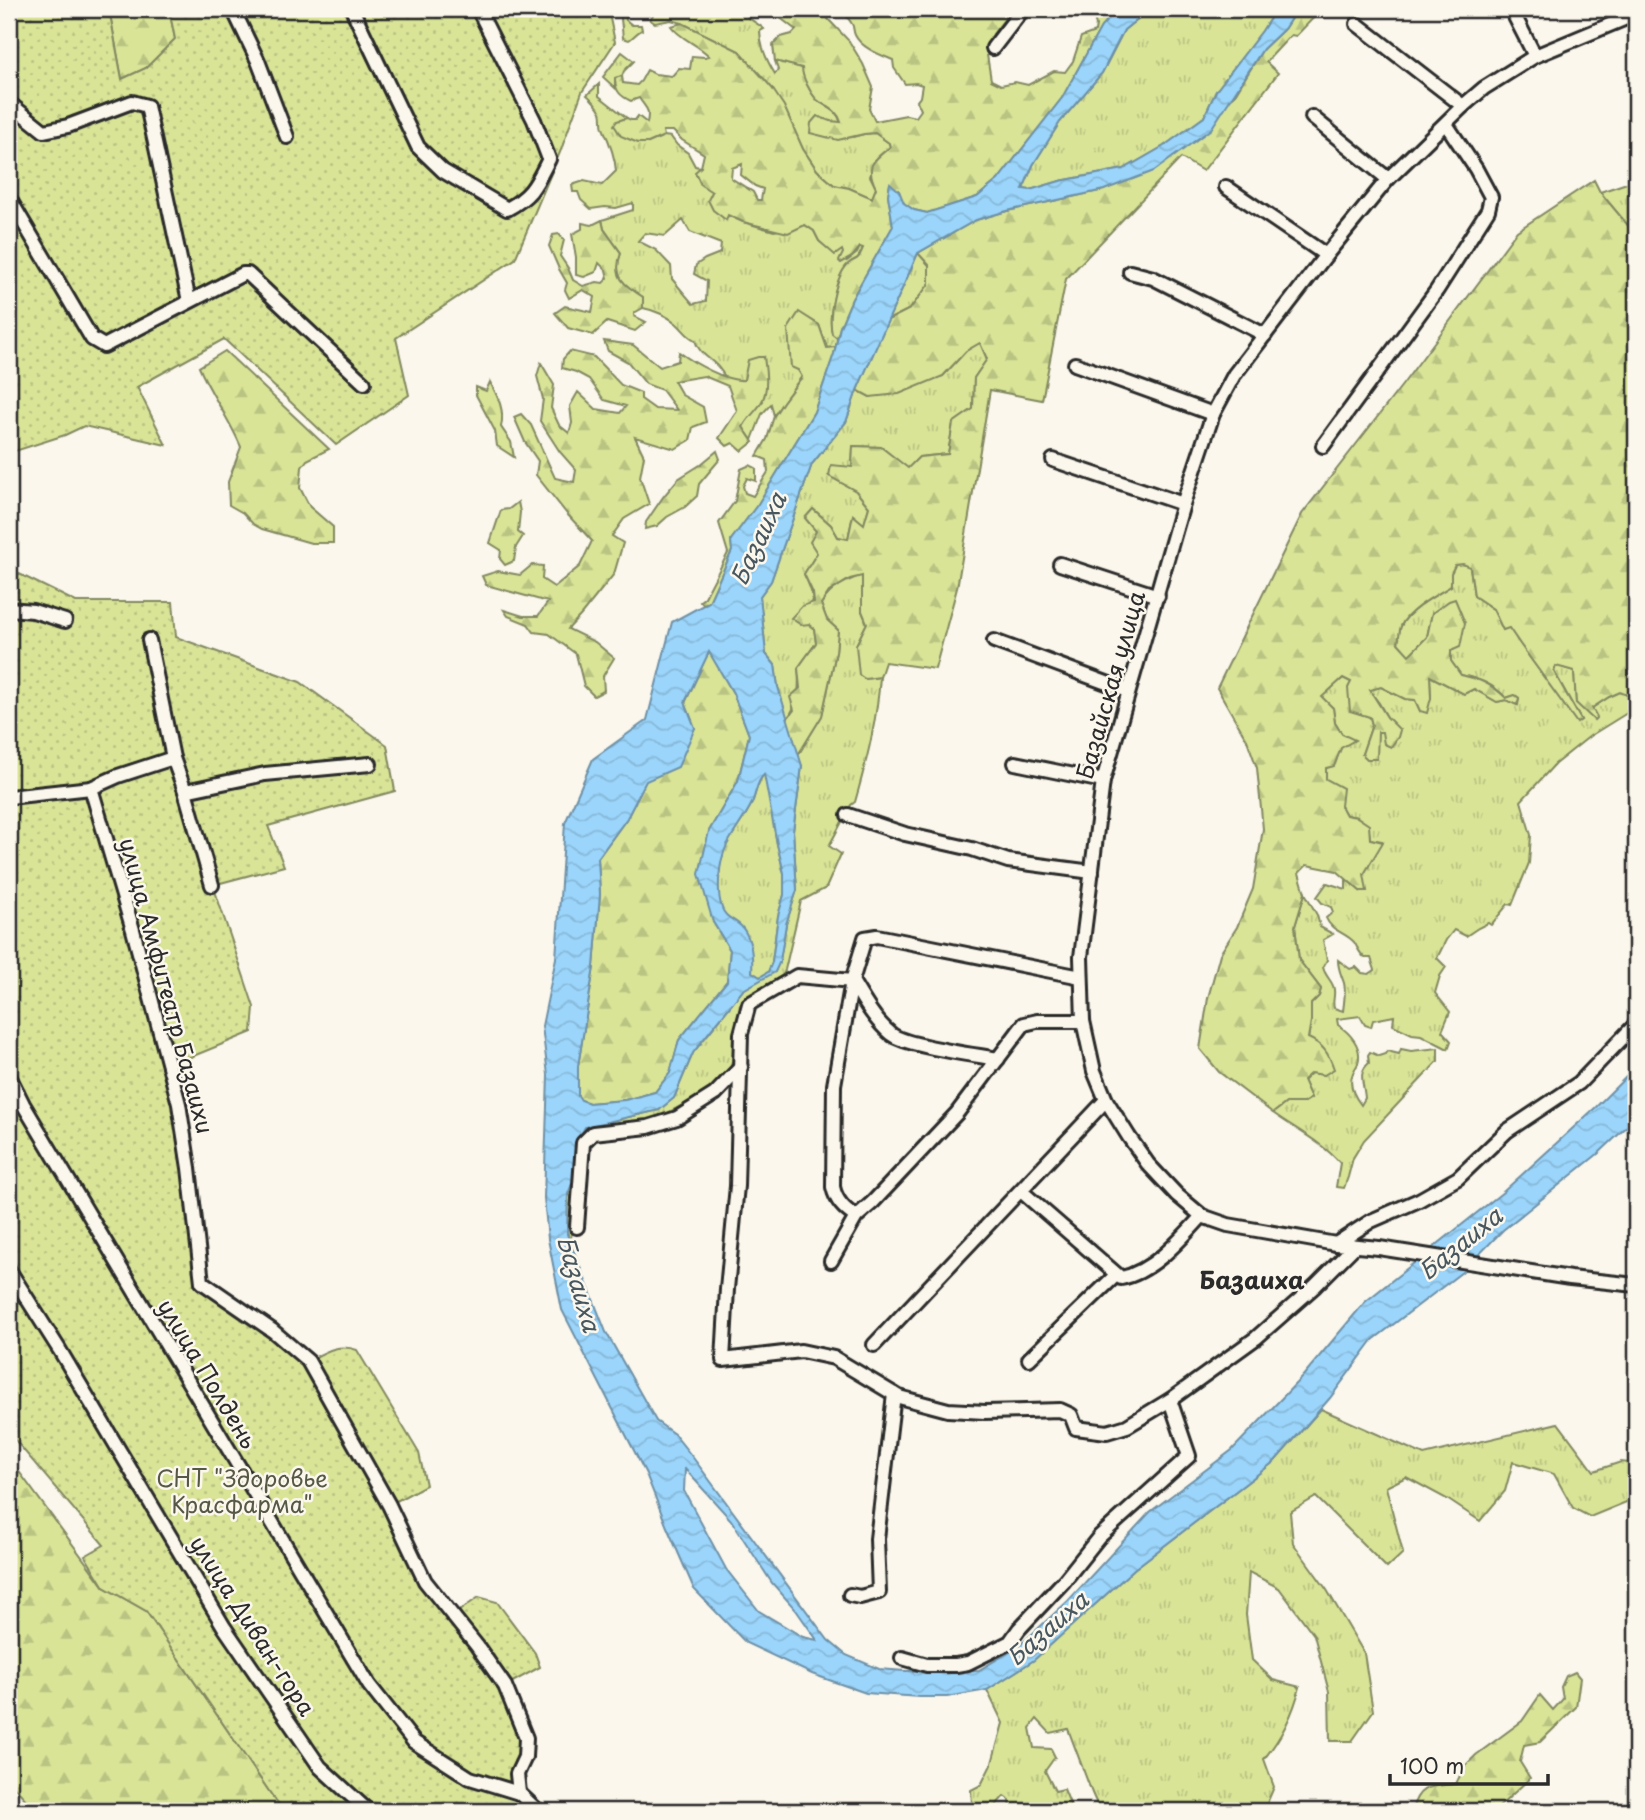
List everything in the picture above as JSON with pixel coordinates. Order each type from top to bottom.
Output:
[{"type":"street","points":[[233,9],[258,61],[287,137]]},
{"type":"street","points":[[352,9],[418,146],[443,171],[507,209],[531,193],[549,159],[534,120],[478,9]]},
{"type":"street","points":[[993,48],[1023,9]]},
{"type":"street","points":[[1512,9],[1535,56]]},
{"type":"street","name":"Базайская улица","points":[[1636,14],[1535,56],[1484,88],[1463,106],[1388,179],[1234,375],[1213,414],[1183,504],[1103,781],[1081,977],[1083,1021],[1094,1071],[1106,1100],[1148,1164],[1177,1195],[1202,1216],[1228,1225],[1336,1244],[1636,1285]]},
{"type":"street","points":[[1357,24],[1463,106]]},
{"type":"street","points":[[9,103],[44,131],[68,126],[132,102],[146,106],[189,302]]},
{"type":"street","points":[[1312,117],[1388,179]]},
{"type":"street","points":[[1323,446],[1437,290],[1488,210],[1491,197],[1446,124]]},
{"type":"street","points":[[1226,187],[1326,255]]},
{"type":"street","points":[[9,198],[92,339],[104,345],[243,274],[248,274],[364,383]]},
{"type":"street","points":[[1130,272],[1153,278],[1265,335]]},
{"type":"street","points":[[1075,365],[1213,414]]},
{"type":"street","points":[[1053,460],[1183,504]]},
{"type":"street","points":[[1060,564],[1158,596]]},
{"type":"street","points":[[9,610],[33,611],[65,621]]},
{"type":"street","points":[[149,640],[173,758],[212,885]]},
{"type":"street","points":[[994,641],[1128,691]]},
{"type":"street","points":[[9,797],[91,788],[173,758]]},
{"type":"street","points":[[185,791],[265,774],[370,764]]},
{"type":"street","points":[[1015,764],[1103,781]]},
{"type":"street","name":"улица Амфитеатр Базаихи","points":[[91,788],[133,930],[179,1104],[202,1282],[273,1331],[308,1361],[388,1505],[425,1581],[505,1686],[526,1738],[525,1757],[517,1774],[519,1793]]},
{"type":"street","points":[[848,815],[905,834],[972,849],[1008,861],[1092,872]]},
{"type":"street","points":[[856,1217],[835,1197],[833,1187],[834,1085],[852,981],[864,938],[877,936],[1081,977]]},
{"type":"street","points":[[852,981],[797,976],[749,1004],[741,1034],[737,1186],[723,1360],[801,1351],[834,1358],[894,1394],[948,1410],[1060,1410],[1071,1415],[1076,1428],[1107,1432],[1127,1426],[1170,1400],[1256,1338],[1355,1246]]},
{"type":"street","points":[[852,981],[866,1005],[891,1035],[906,1042],[998,1059]]},
{"type":"street","points":[[831,1261],[856,1217],[957,1113],[1024,1024],[1037,1021],[1083,1021]]},
{"type":"street","points":[[1336,1244],[1371,1221],[1419,1200],[1458,1178],[1507,1131],[1579,1083],[1636,1024]]},
{"type":"street","points":[[577,1227],[583,1143],[593,1133],[648,1127],[677,1118],[715,1094],[741,1067]]},
{"type":"street","name":"улица Полдень","points":[[9,1076],[139,1301],[369,1685],[414,1742],[470,1778],[519,1793],[538,1811]]},
{"type":"street","points":[[874,1345],[1106,1100]]},
{"type":"street","points":[[1021,1191],[1121,1278],[1133,1275],[1171,1249],[1202,1216]]},
{"type":"street","name":"улица Диван-гора","points":[[9,1270],[224,1627],[320,1767],[368,1811]]},
{"type":"street","points":[[1030,1359],[1115,1275]]},
{"type":"street","points":[[850,1595],[860,1597],[879,1592],[877,1539],[894,1394]]},
{"type":"street","points":[[902,1658],[927,1665],[956,1665],[968,1663],[1010,1642],[1018,1629],[1064,1581],[1099,1536],[1189,1456],[1170,1400]]},
{"type":"green space","points":[[9,9],[109,9],[122,79],[146,68],[175,39],[169,9],[608,9],[615,42],[582,92],[561,150],[515,259],[396,338],[409,395],[336,445],[224,339],[137,387],[166,445],[84,426],[9,453]]},
{"type":"green space","points":[[109,9],[169,9],[175,39],[146,68],[122,79]]},
{"type":"green space","points":[[620,9],[644,9],[640,13],[625,12],[626,20],[632,25],[641,25],[642,30],[629,40],[623,38]]},
{"type":"green space","points":[[656,9],[744,9],[750,18],[764,29],[760,31],[761,42],[775,74],[778,70],[775,61],[803,68],[805,80],[812,92],[834,111],[841,123],[830,121],[853,137],[875,133],[889,143],[890,147],[882,154],[870,176],[876,188],[872,198],[834,185],[817,170],[803,149],[772,88],[739,51],[682,23],[671,20],[655,23],[650,20]]},
{"type":"green space","points":[[772,9],[826,9],[828,19],[849,41],[863,64],[873,87],[869,109],[875,121],[906,115],[916,117],[921,110],[917,101],[922,85],[905,84],[894,68],[893,60],[862,44],[843,9],[1012,9],[993,34],[987,55],[991,80],[1001,85],[1015,82],[1028,85],[1054,71],[1065,72],[1073,61],[1081,37],[1095,32],[1094,18],[1103,9],[1118,9],[1101,27],[1062,98],[998,180],[977,197],[927,213],[914,210],[903,203],[899,191],[890,184],[888,195],[893,226],[852,299],[837,338],[832,334],[831,326],[836,287],[843,270],[858,258],[863,248],[860,247],[852,257],[841,263],[839,261],[842,250],[835,255],[819,241],[814,231],[805,225],[788,233],[743,222],[728,215],[726,220],[713,210],[708,200],[712,192],[701,185],[695,172],[701,167],[704,154],[673,131],[663,131],[664,136],[648,143],[638,143],[621,136],[614,125],[627,118],[635,120],[638,116],[647,123],[648,114],[639,98],[631,101],[621,95],[617,90],[615,78],[622,76],[623,83],[637,85],[647,70],[672,76],[679,68],[690,69],[692,56],[709,56],[671,26],[682,23],[739,51],[772,88],[784,106],[803,149],[817,170],[834,185],[872,198],[876,188],[871,174],[872,164],[890,147],[889,143],[875,133],[838,140],[810,133],[811,123],[817,116],[841,122],[834,111],[814,96],[802,68],[775,61],[773,45],[781,37],[796,30]],"holes":[[[742,164],[741,175],[763,189],[761,200],[757,200],[753,192],[731,178],[732,168]]]},
{"type":"green space","points":[[1150,9],[1276,9],[1216,91],[1204,117],[1164,146],[1124,169],[1060,181],[1030,190],[1023,189],[1033,165],[1060,122],[1102,73],[1124,30]]},
{"type":"green space","points":[[1297,9],[1322,9],[1296,36],[1291,35],[1266,62],[1278,73],[1203,171],[1181,158],[1066,279],[1042,400],[990,390],[957,588],[935,669],[885,662],[880,677],[865,679],[859,675],[856,645],[867,623],[862,611],[862,576],[850,579],[829,592],[821,604],[827,620],[838,630],[836,652],[822,716],[798,755],[787,719],[794,710],[790,697],[800,688],[798,668],[816,643],[814,628],[809,624],[801,625],[791,618],[802,606],[814,602],[804,574],[817,553],[810,542],[816,531],[805,518],[813,509],[831,525],[838,537],[848,539],[853,515],[864,524],[869,507],[856,491],[829,476],[831,465],[852,467],[853,446],[881,447],[908,468],[919,457],[948,454],[953,423],[973,409],[974,378],[987,359],[980,343],[966,351],[943,376],[899,394],[870,397],[857,390],[888,320],[910,309],[929,284],[929,265],[918,253],[976,220],[1104,190],[1234,96],[1263,49],[1284,29]]},
{"type":"green space","points":[[622,52],[634,61],[622,76],[615,78],[615,88],[603,77]]},
{"type":"green space","points":[[599,84],[599,96],[627,118],[617,121],[648,143],[664,136],[671,137],[688,153],[695,166],[701,167],[712,192],[727,215],[774,231],[805,225],[835,254],[842,249],[847,261],[860,247],[863,249],[858,258],[844,270],[836,287],[831,326],[832,333],[837,338],[836,347],[827,348],[819,325],[799,313],[791,366],[802,376],[774,416],[771,404],[762,414],[752,440],[743,427],[763,401],[744,380],[725,378],[718,367],[700,351],[695,340],[673,321],[643,308],[643,297],[622,280],[618,268],[621,253],[604,229],[602,220],[633,210],[633,203],[616,208],[591,209],[581,200],[578,192],[573,192],[572,185],[584,181],[602,185],[616,171],[602,126],[601,112],[587,95]],"holes":[[[683,220],[690,232],[721,244],[720,253],[696,265],[694,274],[707,281],[706,301],[693,304],[672,279],[671,266],[656,250],[638,241],[645,233],[665,236]]]},
{"type":"green space","points":[[1594,180],[1600,192],[1636,235],[1636,746],[1627,713],[1630,696],[1620,692],[1592,708],[1597,717],[1594,720],[1576,703],[1574,671],[1556,666],[1554,672],[1581,720],[1577,723],[1509,628],[1503,630],[1493,609],[1474,596],[1470,567],[1463,564],[1455,565],[1451,573],[1451,586],[1423,603],[1405,620],[1400,628],[1398,643],[1409,655],[1427,637],[1432,613],[1455,599],[1465,623],[1460,647],[1451,651],[1451,661],[1461,675],[1485,683],[1506,698],[1515,695],[1519,698],[1517,705],[1506,700],[1497,702],[1474,689],[1464,694],[1430,676],[1431,698],[1427,713],[1420,711],[1415,700],[1405,699],[1381,687],[1370,690],[1387,717],[1400,730],[1391,747],[1384,744],[1382,732],[1378,732],[1377,759],[1367,759],[1362,754],[1372,725],[1370,717],[1350,711],[1348,688],[1351,682],[1343,678],[1322,697],[1333,708],[1335,723],[1342,734],[1355,740],[1341,748],[1334,766],[1326,768],[1326,779],[1343,788],[1341,806],[1346,815],[1357,817],[1369,825],[1370,839],[1383,842],[1364,874],[1367,891],[1360,891],[1337,871],[1307,865],[1299,873],[1305,893],[1295,926],[1299,960],[1321,989],[1319,996],[1311,1004],[1308,1038],[1325,1050],[1334,1069],[1324,1075],[1311,1073],[1303,1080],[1311,1098],[1303,1103],[1286,1103],[1273,1113],[1219,1072],[1200,1049],[1208,998],[1220,954],[1237,927],[1253,889],[1263,829],[1257,768],[1247,740],[1217,688],[1302,514],[1517,231]]},
{"type":"green space","points":[[1636,180],[1636,235],[1600,192]]},
{"type":"green space","points":[[602,220],[604,229],[621,253],[618,268],[622,280],[643,297],[643,308],[634,313],[634,316],[646,322],[635,331],[607,322],[593,335],[568,328],[555,313],[565,306],[592,312],[595,297],[583,290],[569,298],[565,290],[567,283],[549,246],[553,235],[559,234],[564,240],[560,256],[573,280],[583,286],[603,283],[608,278],[606,270],[599,263],[596,272],[584,277],[576,275],[572,234],[582,229],[582,223],[592,225]]},
{"type":"green space","points":[[918,253],[929,265],[929,284],[910,309],[888,320]]},
{"type":"green space","points":[[799,312],[819,325],[827,348],[836,347],[834,354],[814,412],[758,504],[731,540],[732,551],[709,602],[703,604],[700,601],[705,597],[728,553],[719,523],[735,501],[741,469],[750,465],[756,468],[756,481],[747,478],[743,486],[745,493],[753,496],[768,472],[767,460],[757,456],[767,439],[774,416],[802,377],[798,370],[791,367],[788,329]]},
{"type":"green space","points":[[604,341],[633,345],[660,367],[678,361],[679,352],[711,371],[737,380],[744,380],[748,360],[764,357],[766,381],[764,398],[743,427],[753,442],[742,451],[733,443],[727,446],[719,438],[737,411],[728,386],[704,376],[674,381],[682,395],[703,407],[706,422],[693,427],[690,440],[675,449],[635,437],[644,456],[640,477],[649,504],[624,519],[612,536],[623,543],[614,574],[568,629],[595,642],[614,658],[603,676],[604,691],[594,696],[584,686],[576,654],[549,634],[534,632],[528,624],[508,616],[504,610],[523,616],[538,616],[548,602],[486,585],[482,576],[498,571],[520,575],[532,565],[543,566],[542,579],[554,587],[580,566],[592,541],[536,475],[538,461],[525,442],[514,417],[521,414],[531,425],[555,478],[574,482],[576,470],[560,452],[540,421],[543,399],[537,376],[541,363],[554,385],[551,408],[559,425],[569,433],[572,423],[570,406],[578,392],[596,409],[620,413],[626,406],[604,400],[589,379],[562,368],[563,359],[570,351],[594,357],[621,385],[641,393],[641,399],[655,409],[677,410],[662,390],[646,384],[628,362],[608,351]]},
{"type":"green space","points":[[980,342],[987,359],[974,378],[973,409],[953,423],[948,454],[919,457],[908,469],[881,447],[853,446],[852,467],[829,476],[856,491],[869,507],[864,525],[853,515],[848,539],[838,537],[831,525],[813,509],[805,518],[816,531],[817,553],[804,574],[812,593],[809,624],[814,628],[816,643],[798,668],[798,695],[787,719],[775,665],[766,654],[760,596],[771,581],[812,464],[846,422],[857,390],[870,397],[943,376],[966,351]]},
{"type":"green space","points":[[225,351],[329,449],[307,460],[302,467],[300,488],[310,507],[333,527],[333,543],[311,543],[262,529],[229,505],[228,482],[241,447],[199,367]]},
{"type":"green space","points":[[490,382],[501,409],[501,427],[511,442],[514,457],[497,446],[495,431],[476,395],[476,387],[486,391]]},
{"type":"green space","points":[[717,451],[720,459],[699,484],[697,496],[657,526],[645,529],[646,522],[678,479]]},
{"type":"green space","points":[[518,502],[518,532],[523,536],[516,547],[514,561],[505,565],[500,559],[501,550],[490,543],[501,510],[509,509]]},
{"type":"green space","points":[[1455,565],[1470,567],[1474,596],[1493,609],[1503,630],[1509,627],[1577,722],[1581,720],[1554,671],[1556,665],[1574,671],[1576,703],[1592,708],[1620,692],[1630,696],[1627,713],[1590,736],[1555,764],[1521,801],[1531,835],[1529,863],[1512,905],[1508,904],[1491,925],[1488,923],[1466,936],[1454,930],[1446,940],[1437,958],[1446,967],[1435,993],[1450,1012],[1442,1031],[1451,1041],[1448,1049],[1393,1025],[1394,1016],[1373,1020],[1371,1027],[1365,1025],[1360,1016],[1337,1019],[1338,1025],[1351,1036],[1359,1051],[1351,1086],[1361,1105],[1365,1098],[1362,1075],[1369,1063],[1370,1052],[1379,1056],[1387,1051],[1399,1054],[1401,1049],[1411,1051],[1438,1048],[1438,1061],[1364,1140],[1353,1158],[1344,1188],[1336,1187],[1340,1163],[1317,1142],[1273,1113],[1286,1103],[1303,1103],[1311,1098],[1303,1081],[1311,1073],[1324,1075],[1308,1039],[1311,1004],[1319,996],[1321,989],[1299,960],[1295,926],[1305,893],[1320,927],[1333,934],[1323,940],[1327,960],[1323,967],[1334,987],[1334,1008],[1343,1011],[1345,997],[1338,960],[1350,969],[1356,967],[1362,973],[1369,974],[1375,970],[1371,958],[1365,958],[1354,942],[1328,922],[1326,918],[1333,912],[1331,907],[1317,897],[1327,883],[1346,889],[1346,879],[1360,891],[1364,874],[1382,841],[1370,839],[1368,825],[1357,817],[1346,815],[1326,779],[1326,768],[1334,766],[1341,748],[1342,734],[1335,723],[1333,708],[1321,697],[1343,678],[1351,682],[1350,710],[1370,717],[1372,725],[1362,754],[1368,759],[1377,759],[1377,731],[1382,732],[1387,717],[1369,690],[1381,687],[1405,699],[1415,700],[1420,711],[1431,698],[1430,676],[1464,694],[1474,689],[1497,702],[1506,700],[1518,705],[1519,698],[1515,695],[1506,698],[1485,683],[1461,675],[1451,661],[1451,651],[1432,613],[1427,637],[1409,656],[1398,643],[1400,628],[1405,620],[1423,603],[1451,586],[1451,573]]},
{"type":"green space","name":"СНТ \"Здоровье Красфарма\"","points":[[9,569],[76,602],[173,602],[176,637],[300,682],[387,745],[395,791],[268,826],[284,866],[213,885],[254,1007],[252,1032],[191,1057],[168,1056],[202,1282],[308,1361],[338,1348],[357,1350],[419,1453],[426,1485],[389,1505],[425,1581],[452,1616],[479,1597],[497,1602],[535,1653],[540,1667],[505,1686],[526,1738],[519,1793],[538,1811],[285,1811],[146,1611],[104,1587],[85,1556],[104,1545],[9,1433]]},
{"type":"green space","points":[[862,575],[862,611],[867,623],[856,645],[865,679],[880,677],[871,740],[855,802],[829,846],[841,854],[826,888],[801,901],[781,980],[748,999],[730,1070],[711,1090],[664,1115],[588,1131],[577,1142],[585,1127],[659,1110],[674,1098],[693,1053],[743,990],[775,971],[797,890],[793,831],[802,766],[798,755],[822,715],[836,652],[838,630],[827,620],[821,604],[839,586]]},
{"type":"green space","points":[[709,651],[733,693],[749,735],[738,781],[709,831],[713,922],[730,950],[727,981],[679,1040],[670,1073],[655,1092],[625,1100],[589,1103],[578,1096],[578,1066],[594,967],[600,894],[598,858],[627,818],[646,780],[695,728],[685,703]]},
{"type":"green space","points":[[765,773],[784,873],[784,895],[778,916],[772,962],[768,972],[760,977],[752,972],[752,961],[743,930],[723,913],[720,907],[718,889],[724,850],[752,803],[758,783]]},
{"type":"green space","points":[[573,1181],[571,1244],[566,1212]]},
{"type":"green space","points":[[1321,1409],[1424,1455],[1558,1423],[1594,1471],[1621,1462],[1636,1464],[1636,1498],[1590,1517],[1573,1508],[1554,1474],[1513,1462],[1505,1491],[1480,1521],[1406,1477],[1386,1487],[1403,1553],[1387,1568],[1316,1497],[1290,1512],[1293,1543],[1327,1590],[1364,1653],[1373,1711],[1352,1741],[1330,1741],[1329,1692],[1314,1635],[1279,1588],[1249,1572],[1246,1615],[1252,1660],[1273,1680],[1300,1687],[1286,1725],[1264,1759],[1274,1787],[1265,1808],[1255,1811],[1100,1811],[1068,1729],[1050,1733],[1037,1719],[1030,1728],[1034,1748],[1051,1749],[1055,1757],[1045,1771],[1055,1791],[1064,1789],[1073,1811],[1011,1811],[1010,1800],[1004,1796],[991,1811],[969,1811],[972,1803],[971,1790],[981,1785],[992,1763],[1003,1723],[987,1690],[1034,1660],[1134,1569],[1275,1461]]},
{"type":"green space","points":[[9,1458],[104,1587],[146,1611],[285,1811],[36,1811],[9,1781]]},
{"type":"green space","points":[[1575,1672],[1580,1678],[1576,1707],[1540,1742],[1524,1745],[1520,1762],[1530,1778],[1497,1811],[1412,1810],[1418,1795],[1428,1788],[1456,1784],[1464,1767],[1522,1721],[1540,1695],[1553,1710],[1563,1699],[1561,1687],[1566,1676]]},
{"type":"water","points":[[1118,9],[1150,9],[1124,30],[1102,73],[1060,122],[1033,165],[1023,189],[1030,190],[1060,181],[1124,169],[1164,146],[1204,117],[1216,91],[1276,9],[1297,9],[1284,29],[1263,49],[1211,129],[1154,171],[1104,190],[976,220],[918,253],[857,390],[846,422],[812,464],[771,581],[760,596],[766,654],[775,665],[778,687],[802,766],[793,831],[797,890],[786,924],[780,961],[775,972],[743,990],[710,1031],[693,1053],[674,1098],[659,1110],[585,1127],[577,1142],[573,1181],[568,1194],[567,1234],[606,1332],[656,1421],[674,1434],[694,1459],[828,1640],[846,1655],[879,1669],[979,1670],[1018,1647],[1068,1601],[1150,1512],[1232,1450],[1302,1377],[1365,1302],[1503,1192],[1636,1067],[1636,1118],[1599,1153],[1503,1230],[1462,1272],[1373,1340],[1330,1398],[1275,1461],[1134,1569],[1034,1660],[987,1690],[947,1697],[866,1693],[812,1674],[746,1643],[694,1589],[646,1474],[562,1310],[548,1239],[544,1198],[548,1075],[542,1026],[556,958],[565,823],[593,759],[647,720],[672,622],[709,602],[732,551],[731,540],[758,504],[814,412],[834,354],[840,327],[852,299],[893,226],[888,195],[890,183],[899,191],[904,203],[914,210],[927,213],[977,197],[998,180],[1062,98],[1101,27]],"holes":[[[709,652],[733,693],[749,735],[738,781],[709,831],[699,874],[713,922],[730,950],[727,981],[679,1040],[670,1073],[655,1092],[625,1100],[589,1103],[578,1096],[578,1066],[594,967],[600,894],[598,858],[627,818],[646,781],[678,767],[695,728],[685,702]],[[764,774],[784,873],[784,895],[778,916],[772,962],[768,972],[760,977],[752,972],[748,936],[741,926],[723,911],[719,885],[724,852],[749,809]],[[685,1469],[731,1520],[772,1583],[796,1610],[817,1640],[803,1637],[759,1611],[726,1569],[684,1491]]]},
{"type":"district","name":"Базаиха","points":[[1252,1281]]}]
